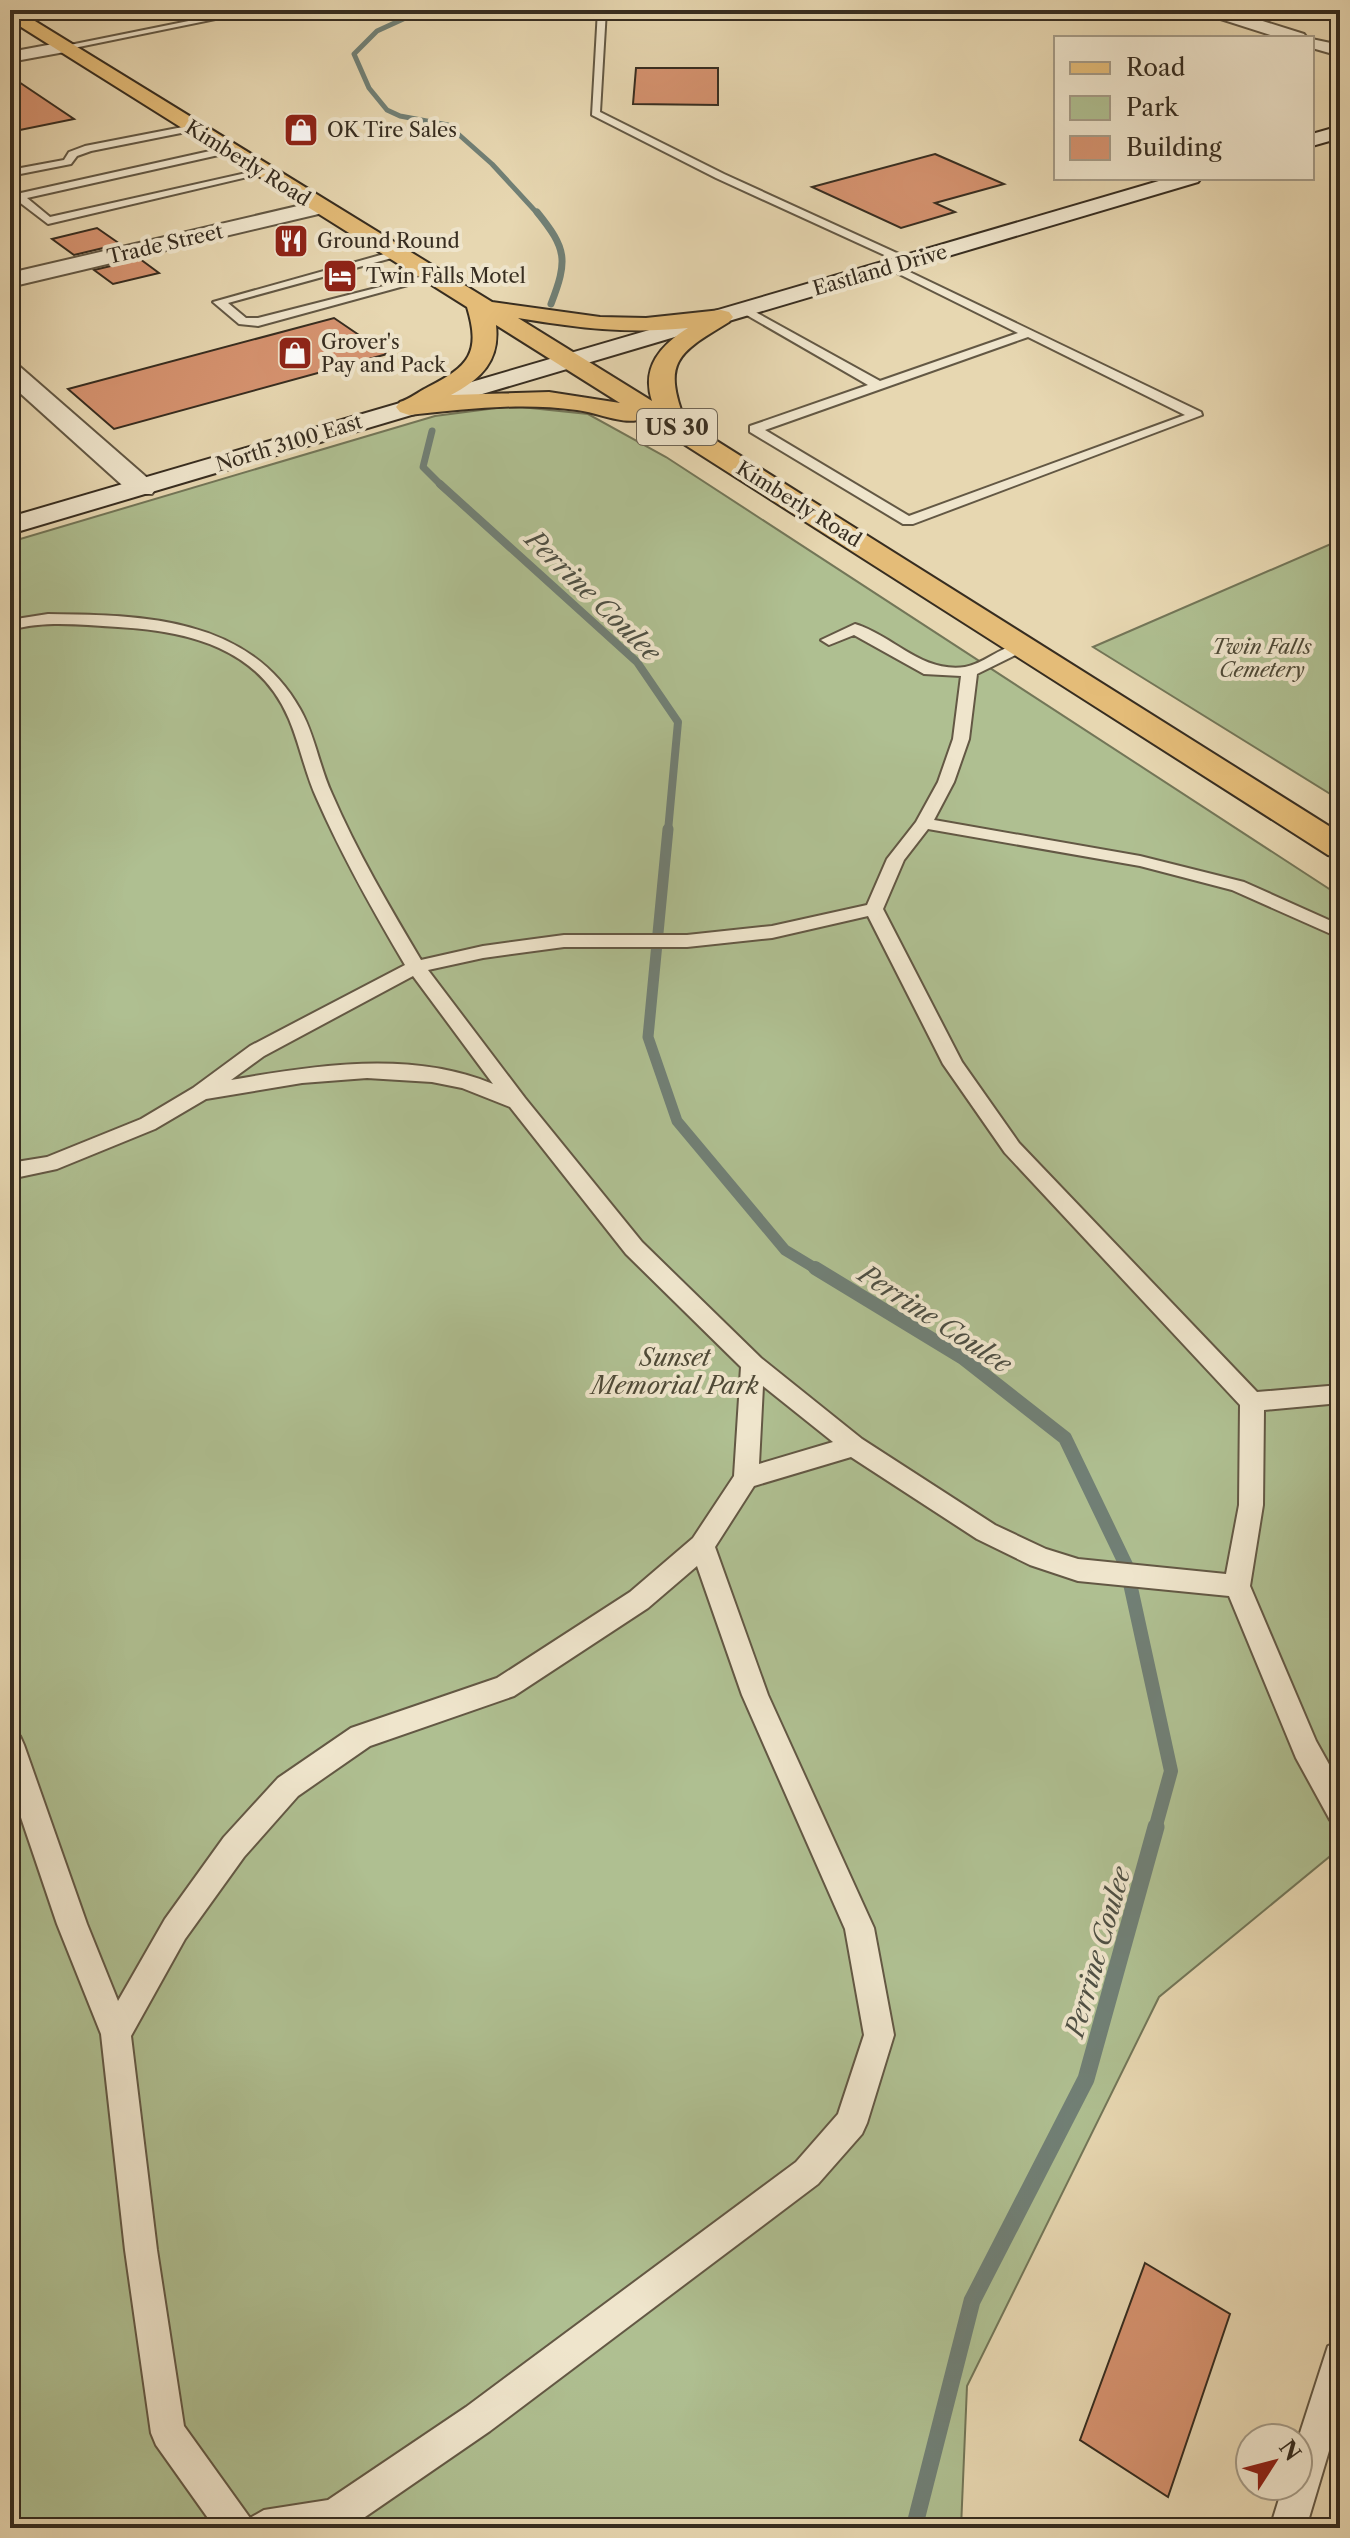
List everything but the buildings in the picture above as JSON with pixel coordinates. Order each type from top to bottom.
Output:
[{"type":"main road","points":[[1211,10],[1292,36]]},
{"type":"main road","name":"Kimberly Road","points":[[10,13],[674,426],[1340,848]]},
{"type":"main road","points":[[1314,43],[1340,51]]},
{"type":"main road","points":[[10,57],[64,47]]},
{"type":"main road","points":[[1314,139],[1340,132]]},
{"type":"main road","name":"Eastland Drive","points":[[568,361],[1184,180]]},
{"type":"main road","name":"Trade Street","points":[[10,280],[319,207]]},
{"type":"main road","points":[[409,407],[470,372],[482,358],[488,344],[487,329],[478,306],[600,324],[646,325],[732,313]]},
{"type":"main road","points":[[674,426],[660,383],[664,360],[689,338],[732,313]]},
{"type":"main road","name":"North 3100 East","points":[[10,526],[568,361]]},
{"type":"main road","points":[[10,371],[142,488]]},
{"type":"main road","points":[[409,407],[524,396],[621,410],[674,426]]},
{"type":"lane","points":[[64,47],[256,10]]},
{"type":"lane","points":[[602,10],[595,113],[1196,415],[908,521],[755,429],[1029,333]]},
{"type":"lane","points":[[179,16],[190,23]]},
{"type":"lane","points":[[10,173],[67,162],[73,154],[89,148],[193,128]]},
{"type":"lane","points":[[14,194],[228,150]]},
{"type":"lane","points":[[14,194],[48,221],[264,172]]},
{"type":"lane","points":[[395,254],[219,302],[243,321],[258,322],[431,277]]},
{"type":"lane","points":[[732,313],[879,386]]},
{"type":"lane","points":[[12,619],[182,628],[229,644],[266,668],[293,709],[323,794],[377,903],[416,967],[518,1103],[634,1248],[753,1364],[854,1446],[986,1532],[1039,1557],[1078,1570],[1237,1586]]},
{"type":"lane","points":[[829,640],[855,629],[930,671],[969,672],[1024,647]]},
{"type":"lane","points":[[874,909],[896,859],[924,823],[946,782],[961,739],[969,672]]},
{"type":"lane","points":[[924,823],[1140,861],[1238,886],[1340,932]]},
{"type":"lane","points":[[10,1171],[50,1164],[134,1130],[200,1093],[257,1051],[416,967],[483,952],[564,941],[687,941],[772,932],[874,909]]},
{"type":"lane","points":[[874,909],[953,1064],[1012,1148],[1252,1402],[1251,1505],[1237,1586],[1306,1749],[1340,1811]]},
{"type":"lane","points":[[200,1093],[289,1077],[372,1069],[465,1081],[518,1103]]},
{"type":"lane","points":[[116,2034],[175,1929],[234,1847],[288,1787],[361,1737],[505,1687],[639,1600],[702,1546],[746,1478],[753,1364]]},
{"type":"lane","points":[[1252,1402],[1340,1394]]},
{"type":"lane","points":[[746,1478],[854,1446]]},
{"type":"lane","points":[[264,2528],[334,2517],[478,2419],[807,2173],[851,2123],[879,2035],[859,1928],[755,1695],[702,1546]]},
{"type":"lane","points":[[10,1745],[72,1924],[116,2034],[141,2250],[168,2433],[237,2528]]},
{"type":"lane","points":[[1288,2528],[1340,2358]]},
{"type":"green space","name":"Sunset Memorial Park","points":[[511,406],[588,414],[666,457],[1340,896],[1340,1848],[1159,1997],[967,2386],[961,2528],[10,2528],[10,542],[435,416]]},
{"type":"green space","name":"Twin Falls Cemetery","points":[[1340,540],[1340,800],[1093,647]]},
{"type":"waterway","name":"Perrine Coulee","points":[[423,10],[377,31],[354,54],[369,88],[387,110],[400,116],[448,125],[492,164],[538,214]]},
{"type":"waterway","name":"Perrine Coulee","points":[[537,212],[554,236],[562,255],[560,276],[551,304]]},
{"type":"waterway","name":"Perrine Coulee","points":[[432,431],[423,467],[440,484]]},
{"type":"waterway","name":"Perrine Coulee","points":[[440,484],[637,662],[678,722],[668,831]]},
{"type":"waterway","name":"Perrine Coulee","points":[[668,829],[648,1037],[677,1121],[785,1250],[818,1270]]},
{"type":"waterway","name":"Perrine Coulee","points":[[815,1268],[963,1358],[1065,1438],[1126,1565],[1171,1771],[1155,1829]]},
{"type":"waterway","name":"Perrine Coulee","points":[[914,2528],[972,2301],[1086,2079],[1156,1827]]},
{"type":"place","name":"OK Tire Sales","points":[[301,130]]},
{"type":"place","name":"Ground Round","points":[[291,241]]},
{"type":"place","name":"Twin Falls Motel","points":[[340,276]]},
{"type":"place","name":"Grover's Pay and Pack","points":[[295,353]]}]
